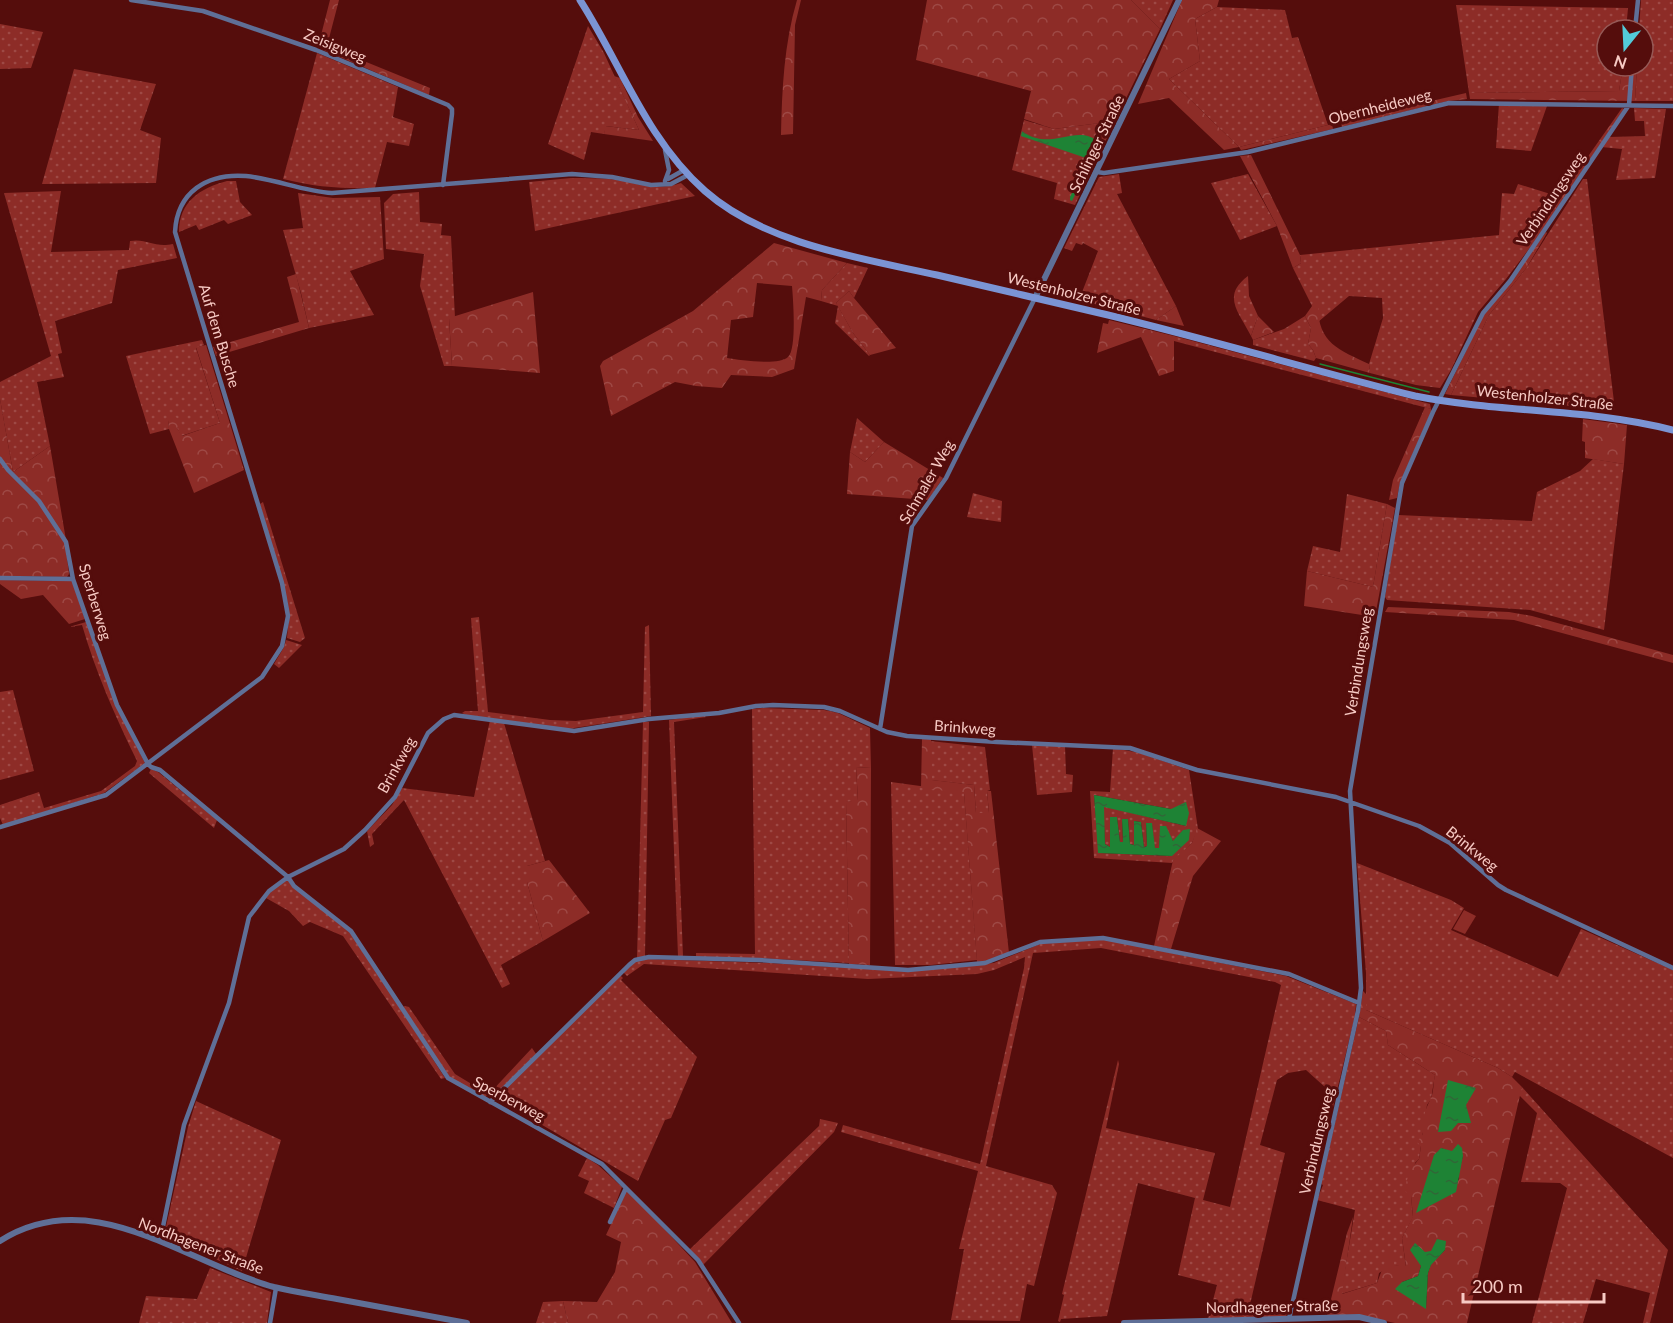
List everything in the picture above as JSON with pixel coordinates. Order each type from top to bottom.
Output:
[{"type":"main road","name":"Westenholzer Straße","points":[[580,0],[598,28],[642,113],[663,145],[686,172],[726,207],[745,219],[783,236],[843,254],[1035,298],[1438,400],[1586,414],[1642,422],[1673,430]]},
{"type":"street","name":"Zeisigweg","points":[[131,0],[203,11],[316,50],[448,105],[452,109],[452,114],[443,185]]},
{"type":"street","name":"Schlinger Straße","points":[[1035,298],[1179,0]]},
{"type":"street","points":[[1636,18],[1638,0]]},
{"type":"street","name":"Verbindungsweg","points":[[1289,1319],[1359,1003],[1361,988],[1349,801],[1402,483],[1438,400],[1483,313],[1510,281],[1629,105],[1631,78]]},
{"type":"street","name":"Obernheideweg","points":[[1097,172],[1248,152],[1449,103],[1673,106]]},
{"type":"street","points":[[663,145],[669,170],[663,183]]},
{"type":"street","points":[[663,183],[686,172]]},
{"type":"street","name":"Auf dem Busche","points":[[0,827],[106,795],[262,677],[282,646],[288,616],[282,583],[175,232],[176,218],[184,199],[195,189],[224,177],[243,176],[314,192],[332,193],[572,174],[590,174],[651,185],[663,183]]},
{"type":"street","name":"Schmaler Weg","points":[[880,729],[912,526],[946,478],[1035,298]]},
{"type":"street","name":"Sperberweg","points":[[0,459],[39,501],[66,542],[73,579],[117,705],[148,764]]},
{"type":"street","points":[[0,578],[73,579]]},
{"type":"street","name":"Brinkweg","points":[[160,1241],[184,1125],[230,1003],[249,917],[270,891],[288,877],[344,849],[365,830],[395,797],[428,733],[444,719],[454,715],[574,731],[649,718],[719,713],[756,706],[824,707],[897,734],[964,741],[1130,748],[1197,770],[1349,801],[1419,826],[1450,843],[1506,890],[1673,968]]},
{"type":"street","points":[[156,758],[160,770]]},
{"type":"street","points":[[148,764],[160,770],[288,877]]},
{"type":"street","name":"Sperberweg","points":[[288,877],[294,886],[351,931],[448,1078],[602,1164],[698,1260],[739,1323]]},
{"type":"street","points":[[490,1102],[624,970],[635,960],[649,957],[759,960],[908,970],[985,963],[1040,942],[1103,938],[1289,974],[1359,1003]]},
{"type":"street","points":[[610,1222],[626,1188]]},
{"type":"street","name":"Nordhagener Straße","points":[[0,1241],[33,1224],[73,1218],[104,1222],[160,1241],[239,1276],[276,1288],[467,1323]]},
{"type":"street","points":[[270,1323],[276,1288]]},
{"type":"street","name":"Nordhagener Straße","points":[[1124,1323],[1359,1317],[1384,1323]]},
{"type":"green space","points":[[330,0],[339,0],[327,46],[430,88],[429,95],[321,49],[319,43]]},
{"type":"green space","points":[[797,0],[801,0],[795,25],[793,134],[781,135],[786,50]]},
{"type":"green space","points":[[927,0],[1131,0],[1160,29],[1115,121],[1054,129],[1024,119],[1031,91],[916,60]]},
{"type":"green space","points":[[1131,0],[1173,0],[1160,29]]},
{"type":"green space","points":[[1182,0],[1219,0],[1217,7],[1195,19],[1200,61],[1169,79],[1239,147],[1224,150],[1169,98],[1138,104]]},
{"type":"green space","points":[[1641,0],[1673,0],[1673,101],[1635,101],[1636,78],[1655,78],[1655,18],[1640,18]]},
{"type":"green space","points":[[1456,5],[1628,8],[1627,18],[1595,18],[1595,78],[1621,78],[1619,91],[1469,93]]},
{"type":"green space","points":[[1217,7],[1285,10],[1292,38],[1298,37],[1328,125],[1239,147],[1169,79],[1200,61],[1195,19]]},
{"type":"green space","points":[[0,24],[43,32],[31,68],[0,69]]},
{"type":"green space","points":[[588,26],[604,53],[639,130],[606,126],[604,134],[591,132],[584,160],[548,144]]},
{"type":"green space","points":[[317,53],[398,87],[393,117],[414,124],[409,146],[387,142],[375,188],[329,187],[283,179]]},
{"type":"green space","points":[[74,69],[156,84],[140,130],[161,138],[156,183],[42,184]]},
{"type":"green space","points":[[614,76],[620,78],[638,117],[653,141],[604,134],[605,126],[639,130]]},
{"type":"green space","points":[[1621,78],[1636,78],[1635,101],[1470,99],[1469,93],[1619,91]]},
{"type":"green space","points":[[1466,93],[1467,99],[1448,101],[1342,127],[1341,122]]},
{"type":"green space","points":[[1499,103],[1547,106],[1531,151],[1496,148]]},
{"type":"green space","points":[[1622,108],[1624,109],[1532,245],[1530,239]]},
{"type":"green space","points":[[1634,108],[1666,109],[1655,178],[1616,180],[1622,149],[1601,147],[1609,137],[1645,136],[1644,121],[1635,121]]},
{"type":"green space","points":[[1024,120],[1054,129],[1115,121],[1075,205],[1054,199],[1057,183],[1012,170]]},
{"type":"green space","points":[[1332,124],[1333,129],[1241,150],[1239,147]]},
{"type":"green space","points":[[1251,155],[1300,255],[1301,263],[1293,268],[1277,226],[1240,156]]},
{"type":"green space","points":[[1119,174],[1122,193],[1117,194],[1176,306],[1156,320],[1079,300],[1098,251],[1083,243],[1082,245],[1076,243],[1072,251],[1064,248],[1099,177]]},
{"type":"green space","points":[[1248,174],[1277,226],[1240,240],[1211,183]]},
{"type":"green space","points":[[571,178],[610,179],[663,187],[681,183],[695,196],[535,231],[529,182]]},
{"type":"green space","points":[[1583,179],[1587,179],[1615,410],[1451,395],[1489,315],[1527,267]]},
{"type":"green space","points":[[227,181],[236,181],[240,202],[252,215],[228,224],[224,220],[199,230],[196,225],[179,232],[183,212],[193,198],[208,188]]},
{"type":"green space","points":[[1518,184],[1560,197],[1530,239],[1532,245],[1478,312],[1440,388],[1416,385],[1370,373],[1369,364],[1383,318],[1382,298],[1349,296],[1318,322],[1318,306],[1312,306],[1293,268],[1301,263],[1300,255],[1499,235],[1502,193],[1514,194]]},
{"type":"green space","points":[[61,191],[51,252],[129,250],[130,241],[136,240],[160,245],[173,244],[177,258],[118,270],[112,303],[55,321],[62,353],[58,354],[64,377],[37,382],[50,446],[13,472],[0,399],[0,382],[51,356],[4,193]]},
{"type":"green space","points":[[419,192],[420,222],[442,224],[441,235],[451,236],[455,318],[449,319],[452,366],[444,366],[420,286],[424,254],[386,249],[384,203],[393,194]]},
{"type":"green space","points":[[298,193],[333,198],[380,197],[384,259],[350,271],[374,315],[309,328],[283,230],[303,228]]},
{"type":"green space","points":[[1546,232],[1527,267],[1489,315],[1451,395],[1445,394],[1484,314]]},
{"type":"green space","points":[[774,243],[847,263],[822,290],[821,301],[806,297],[794,369],[772,377],[731,375],[722,388],[675,382],[611,416],[600,366],[603,361],[693,311]],"holes":[[[757,283],[792,286],[793,344],[788,357],[768,362],[727,358],[731,320],[753,317]]]},
{"type":"green space","points":[[847,263],[868,268],[854,298],[849,291],[836,303],[838,306],[821,301],[822,290]]},
{"type":"green space","points":[[296,274],[309,328],[216,356],[213,347],[299,322],[287,277]]},
{"type":"green space","points":[[1248,276],[1249,296],[1258,316],[1251,336],[1238,312],[1234,297],[1235,290]]},
{"type":"green space","points":[[849,291],[896,348],[870,355],[853,333],[836,303]]},
{"type":"green space","points":[[533,292],[540,373],[452,366],[449,318]]},
{"type":"green space","points":[[838,306],[853,333],[869,356],[835,323]]},
{"type":"green space","points":[[1176,306],[1184,326],[1156,320]]},
{"type":"green space","points":[[1312,306],[1318,306],[1322,329],[1332,344],[1369,364],[1370,373],[1316,358],[1308,344],[1311,328],[1305,316]]},
{"type":"green space","points":[[1258,316],[1274,332],[1253,340],[1251,336]]},
{"type":"green space","points":[[1305,316],[1311,328],[1308,344],[1316,358],[1314,361],[1253,345],[1253,340],[1284,329]]},
{"type":"green space","points":[[1109,320],[1174,336],[1174,371],[1159,376],[1141,337],[1097,353],[1103,323],[1108,324]]},
{"type":"green space","points":[[1174,336],[1430,404],[1431,409],[1174,341]]},
{"type":"green space","points":[[202,340],[204,345],[196,348],[220,423],[181,436],[177,428],[168,420],[169,429],[150,434],[126,356]]},
{"type":"green space","points":[[206,345],[244,470],[194,493],[169,429],[168,420],[173,415],[181,421],[177,428],[182,436],[220,423],[196,347]]},
{"type":"green space","points":[[0,399],[13,472],[50,446],[66,540],[69,574],[67,577],[0,576]]},
{"type":"green space","points":[[1425,407],[1431,409],[1431,412],[1400,483],[1397,498],[1389,500],[1393,480]]},
{"type":"green space","points":[[857,418],[884,442],[865,462],[850,452]]},
{"type":"green space","points":[[1583,419],[1627,425],[1624,464],[1585,458],[1585,442],[1582,441]]},
{"type":"green space","points":[[884,442],[943,478],[928,500],[847,494],[850,452],[865,462]]},
{"type":"green space","points":[[1593,459],[1624,464],[1604,630],[1530,610],[1387,600],[1385,597],[1398,515],[1532,521],[1537,492],[1580,471]]},
{"type":"green space","points":[[973,493],[1002,501],[1001,522],[967,517]]},
{"type":"green space","points":[[1347,494],[1387,504],[1373,587],[1307,571],[1313,546],[1340,552]]},
{"type":"green space","points":[[263,502],[305,638],[300,642],[287,638],[289,616],[287,600],[260,504]]},
{"type":"green space","points":[[1387,504],[1395,508],[1375,617],[1304,606],[1307,571],[1373,587]]},
{"type":"green space","points":[[0,580],[72,581],[85,619],[69,624],[43,595],[21,599],[0,584]]},
{"type":"green space","points":[[1388,607],[1509,612],[1532,616],[1673,655],[1673,663],[1514,620],[1385,612]]},
{"type":"green space","points":[[479,617],[488,712],[550,720],[576,721],[643,712],[645,627],[649,625],[651,716],[568,729],[462,713],[478,711],[471,618]]},
{"type":"green space","points":[[86,622],[116,705],[145,763],[104,793],[3,825],[0,818],[0,805],[39,792],[44,808],[101,791],[135,766],[137,761],[106,694],[82,625],[69,627]]},
{"type":"green space","points":[[286,640],[302,645],[279,668],[274,664]]},
{"type":"green space","points":[[13,690],[34,771],[0,780],[0,692]]},
{"type":"green space","points":[[752,709],[824,710],[838,713],[870,728],[871,768],[856,767],[858,801],[846,802],[849,963],[759,958],[696,958],[696,953],[755,954]]},
{"type":"green space","points":[[703,715],[706,717],[674,722],[683,956],[678,956],[669,720]]},
{"type":"green space","points":[[490,720],[504,723],[545,861],[527,866],[527,882],[543,941],[501,965],[510,984],[502,988],[404,800],[372,834],[374,844],[370,847],[367,831],[392,805],[402,788],[474,797]]},
{"type":"green space","points":[[643,722],[649,722],[645,956],[637,958]]},
{"type":"green space","points":[[922,739],[931,739],[932,780],[974,785],[976,813],[989,813],[987,791],[991,791],[1009,953],[992,960],[977,962],[964,793],[921,788]]},
{"type":"green space","points":[[930,741],[985,747],[990,790],[987,791],[989,813],[976,813],[974,785],[931,780]]},
{"type":"green space","points":[[1032,745],[1065,746],[1066,774],[1073,775],[1072,792],[1037,795]]},
{"type":"green space","points":[[1113,748],[1140,753],[1189,770],[1198,829],[1192,843],[1172,863],[1094,858],[1090,791],[1110,792]],"holes":[[[1094,795],[1171,809],[1186,826],[1103,806],[1105,844],[1110,847],[1110,817],[1117,818],[1120,842],[1123,842],[1122,819],[1128,819],[1130,844],[1134,845],[1134,821],[1141,822],[1144,847],[1147,846],[1146,823],[1152,824],[1154,848],[1159,849],[1161,826],[1173,841],[1172,856],[1099,853]]]},
{"type":"green space","points":[[856,767],[871,768],[870,965],[849,964],[846,802],[858,800]]},
{"type":"green space","points":[[151,769],[158,772],[217,820],[214,828],[149,773]]},
{"type":"green space","points":[[891,782],[964,792],[977,960],[931,965],[895,965]]},
{"type":"green space","points":[[1197,828],[1221,841],[1193,876],[1171,949],[1154,946],[1173,860],[1192,843]]},
{"type":"green space","points":[[549,860],[590,913],[543,941],[527,882],[527,866]]},
{"type":"green space","points":[[1357,863],[1451,900],[1464,908],[1451,930],[1558,977],[1581,929],[1673,970],[1673,1158],[1515,1072],[1512,1077],[1498,1068],[1366,1010],[1366,973]]},
{"type":"green space","points":[[287,880],[351,932],[445,1078],[441,1079],[343,936],[310,922],[303,926],[289,911],[266,898],[271,891]]},
{"type":"green space","points":[[1464,910],[1476,916],[1465,934],[1453,929]]},
{"type":"green space","points":[[1102,939],[1286,976],[1356,1004],[1333,1107],[1324,1105],[1326,1088],[1306,1070],[1288,1073],[1277,1080],[1260,1145],[1285,1153],[1249,1309],[1288,1309],[1286,1317],[1208,1319],[1217,1285],[1178,1275],[1195,1198],[1138,1183],[1107,1316],[1058,1321],[1064,1295],[1062,1294],[1118,1060],[1106,1128],[1215,1153],[1203,1200],[1230,1207],[1281,985],[1101,948],[1033,953],[986,1166],[1052,1185],[1057,1193],[1034,1286],[1027,1284],[1020,1321],[951,1320],[964,1249],[959,1249],[978,1171],[841,1132],[843,1125],[980,1164],[1025,957],[994,970],[977,974],[868,979],[644,964],[627,976],[623,972],[636,961],[648,959],[908,971],[994,963],[1040,944]]},
{"type":"green space","points":[[620,975],[623,978],[621,980],[697,1057],[671,1118],[665,1120],[638,1181],[496,1098]]},
{"type":"green space","points":[[1363,991],[1366,994],[1366,1010],[1498,1068],[1522,1087],[1467,1323],[1395,1323],[1362,1316],[1327,1316],[1353,1217],[1342,1294],[1377,1283],[1388,1254],[1394,1257],[1394,1265],[1406,1266],[1402,1238],[1413,1216],[1411,1196],[1404,1190],[1410,1170],[1419,1159],[1421,1146],[1417,1142],[1423,1134],[1424,1116],[1432,1094],[1435,1075],[1388,1045],[1386,1031],[1359,1017]],"holes":[[[1448,1080],[1470,1122],[1458,1123]],[[1441,1148],[1463,1156],[1459,1181]],[[1415,1244],[1425,1253],[1445,1250],[1431,1264],[1428,1273],[1426,1308],[1402,1282],[1418,1276],[1421,1266]]]},
{"type":"green space","points":[[403,1007],[409,1007],[455,1074],[488,1094],[485,1098],[450,1078]]},
{"type":"green space","points":[[1359,1017],[1386,1031],[1388,1045],[1435,1075],[1431,1099],[1427,1105],[1419,1159],[1415,1163],[1411,1196],[1413,1217],[1402,1238],[1406,1267],[1393,1265],[1379,1273],[1377,1283],[1341,1294],[1355,1210],[1317,1200],[1323,1185],[1321,1184]]},
{"type":"green space","points":[[532,1048],[536,1054],[494,1096],[490,1093]]},
{"type":"green space","points":[[1522,1087],[1668,1250],[1650,1323],[1643,1323],[1650,1293],[1596,1279],[1583,1323],[1532,1323],[1567,1188],[1560,1183],[1521,1182],[1537,1113],[1519,1095]]},
{"type":"green space","points":[[196,1101],[281,1140],[242,1271],[164,1236]]},
{"type":"green space","points":[[820,1119],[838,1123],[834,1132],[703,1265],[689,1250],[819,1126]]},
{"type":"green space","points":[[587,1158],[622,1187],[614,1208],[584,1193],[589,1181],[578,1176]]},
{"type":"green space","points":[[629,1191],[695,1262],[732,1323],[568,1323],[563,1301],[597,1302],[615,1272],[621,1242],[606,1235],[626,1192]]},
{"type":"green space","points":[[210,1268],[271,1292],[267,1323],[139,1323],[146,1296],[197,1299]]},
{"type":"green space","points":[[563,1301],[568,1323],[536,1323],[543,1302]]},
{"type":"water","points":[[1022,131],[1043,139],[1081,135],[1099,142],[1072,201],[1070,197],[1085,167],[1086,158],[1021,136]]},
{"type":"water","points":[[1094,795],[1171,809],[1186,802],[1189,813],[1186,826],[1104,807],[1105,844],[1110,847],[1110,817],[1117,817],[1120,842],[1123,842],[1122,819],[1128,819],[1130,844],[1134,845],[1134,821],[1141,822],[1144,847],[1147,846],[1146,823],[1152,823],[1155,848],[1159,848],[1160,826],[1166,826],[1173,841],[1183,830],[1190,829],[1189,840],[1172,856],[1098,853]]},
{"type":"water","points":[[1448,1080],[1476,1088],[1466,1105],[1471,1123],[1458,1123],[1451,1131],[1438,1132]]},
{"type":"water","points":[[1458,1144],[1462,1148],[1463,1156],[1456,1192],[1416,1213],[1434,1155],[1441,1148],[1452,1151]]},
{"type":"water","points":[[1437,1239],[1446,1241],[1445,1250],[1431,1265],[1428,1273],[1426,1309],[1395,1289],[1402,1282],[1418,1276],[1421,1266],[1410,1250],[1415,1243],[1425,1252],[1431,1251]]},
{"type":"waterway","points":[[1320,364],[1429,392]]}]
